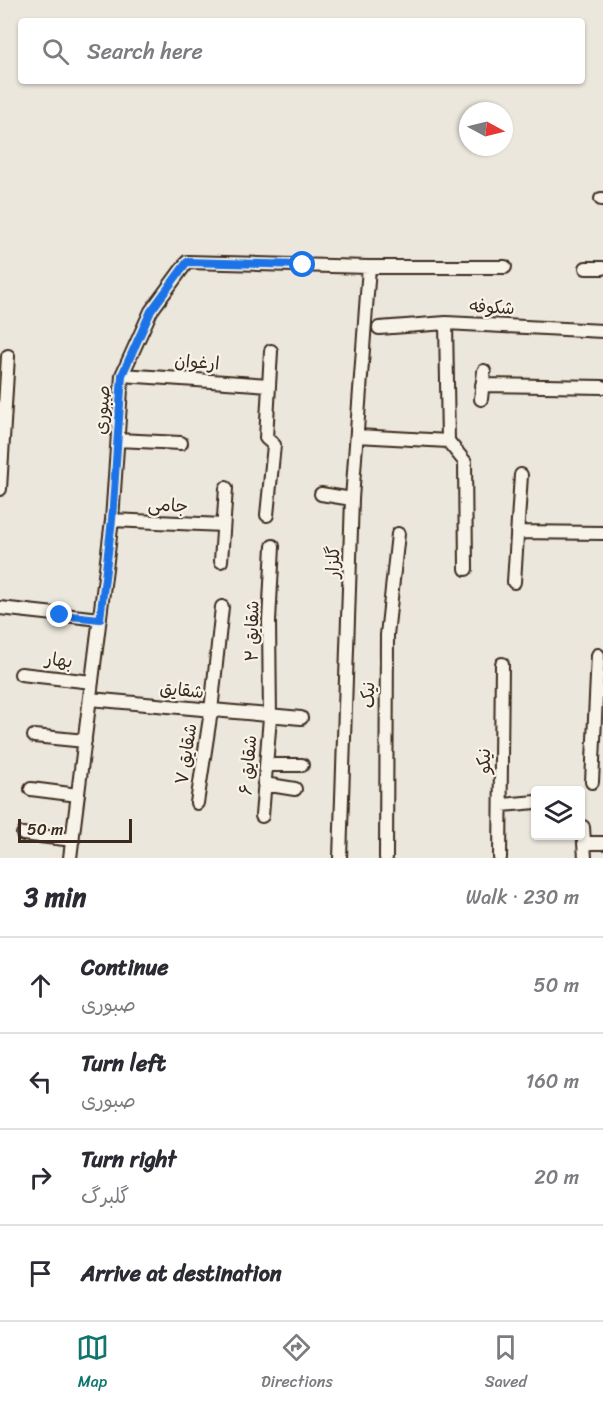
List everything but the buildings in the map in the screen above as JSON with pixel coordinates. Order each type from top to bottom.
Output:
[{"type":"street","name":"صبوری","points":[[70,858],[112,520],[122,375],[151,311],[187,262],[369,267],[505,267]]},
{"type":"street","name":"گلزار","points":[[340,858],[352,499],[369,267]]},
{"type":"street","points":[[586,268],[603,268]]},
{"type":"street","points":[[446,323],[448,441],[465,462],[466,569]]},
{"type":"street","name":"شکوفه","points":[[378,328],[446,323],[603,331]]},
{"type":"street","points":[[267,515],[274,445],[266,438],[271,351]]},
{"type":"street","points":[[0,489],[8,356]]},
{"type":"street","points":[[481,399],[484,371]]},
{"type":"street","name":"ارغوان","points":[[122,375],[269,385]]},
{"type":"street","points":[[482,385],[603,387]]},
{"type":"street","points":[[357,436],[448,441]]},
{"type":"street","points":[[118,440],[181,443]]},
{"type":"street","points":[[513,582],[521,475]]},
{"type":"street","points":[[221,561],[226,489]]},
{"type":"street","points":[[321,494],[352,499]]},
{"type":"street","name":"جامی","points":[[112,520],[223,525]]},
{"type":"street","points":[[517,532],[603,533]]},
{"type":"street","name":"نیک","points":[[386,858],[387,635],[398,534]]},
{"type":"street","name":"شقایق ۲","points":[[270,717],[269,621],[273,546]]},
{"type":"street","name":"شقایق ۷","points":[[197,803],[211,711],[222,607]]},
{"type":"street","points":[[0,608],[100,619]]},
{"type":"street","points":[[592,782],[598,755],[598,655]]},
{"type":"street","name":"نیکو","points":[[500,858],[502,664]]},
{"type":"street","name":"بهار","points":[[21,674],[92,682]]},
{"type":"street","name":"شقایق","points":[[90,699],[301,718]]},
{"type":"street","name":"شقایق ۶","points":[[262,816],[270,717]]},
{"type":"street","points":[[34,736],[85,741]]},
{"type":"street","points":[[266,765],[302,765]]},
{"type":"street","points":[[264,784],[295,789]]},
{"type":"street","points":[[31,789],[78,795]]},
{"type":"street","points":[[502,805],[531,802]]},
{"type":"street","points":[[23,834],[73,840]]},
{"type":"street","points":[[585,840],[585,858]]},
{"type":"street","points":[[585,843],[603,843]]},
{"type":"route","points":[[60,615],[100,619],[112,520],[122,375],[151,311],[187,262],[303,265]]}]
